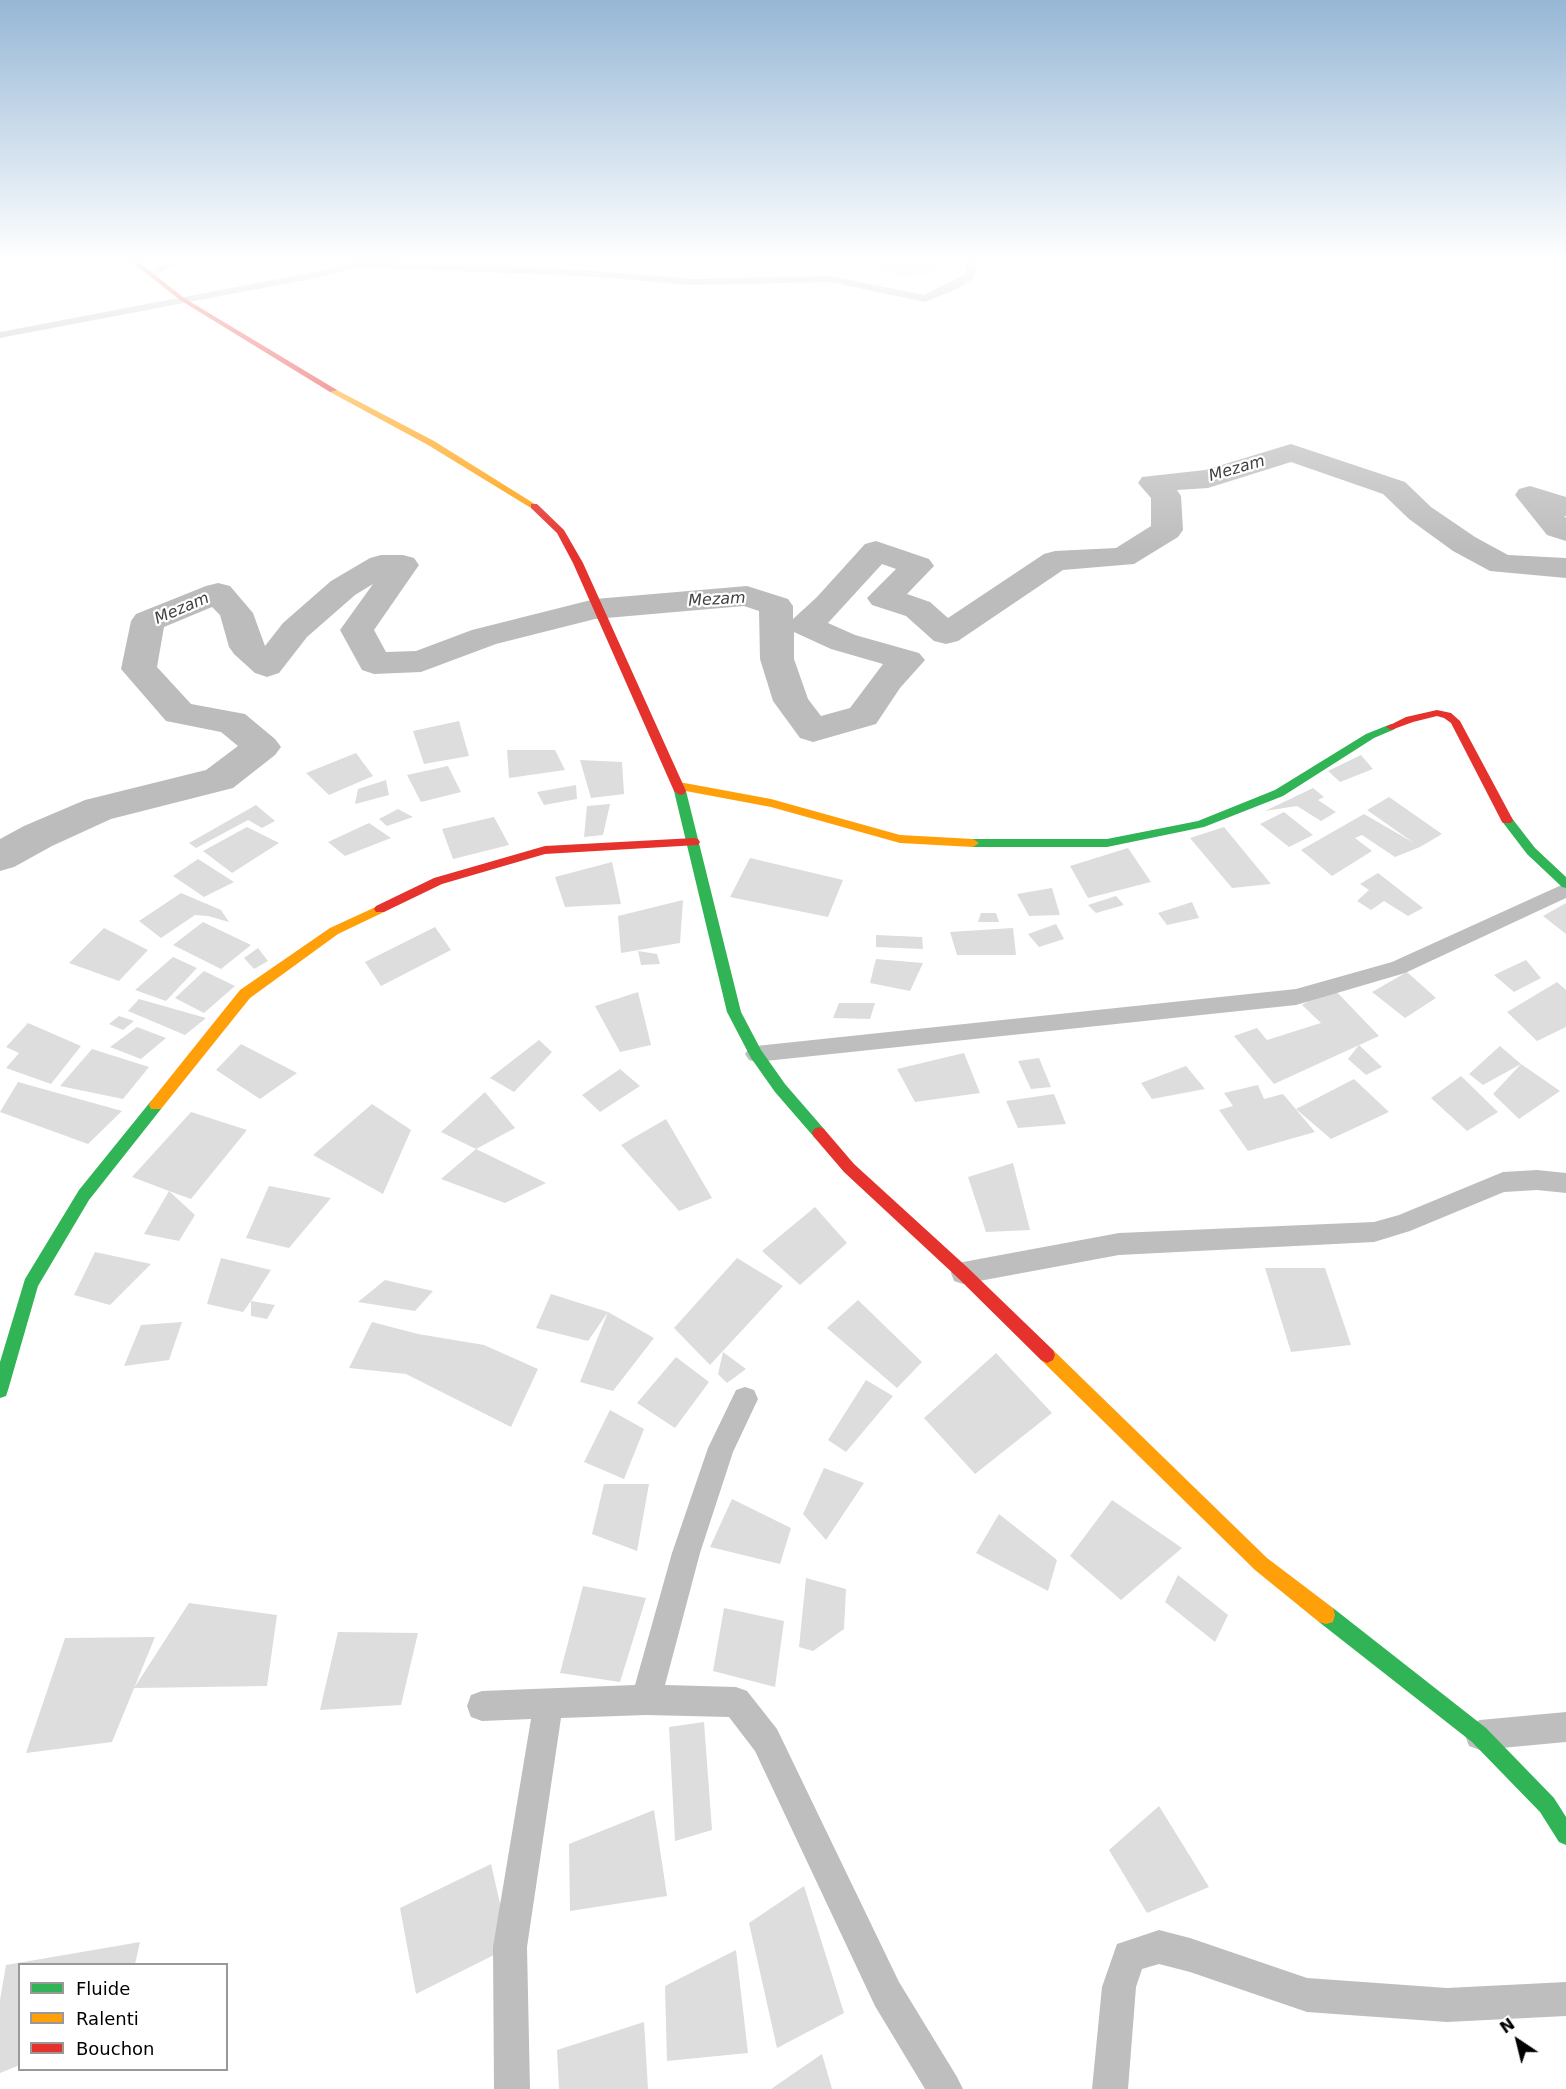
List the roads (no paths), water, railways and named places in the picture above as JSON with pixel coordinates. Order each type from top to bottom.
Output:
[{"type":"street","points":[[277,356],[352,402],[431,442],[532,504],[561,532],[578,563],[679,786],[734,1012],[756,1054],[780,1088],[849,1167],[963,1273],[1261,1564],[1479,1735],[1547,1805],[1566,1835]]},
{"type":"street","points":[[679,786],[771,803],[900,839],[998,844],[1107,843],[1200,824],[1279,793],[1370,736],[1410,719],[1437,713],[1447,715],[1455,721],[1510,825],[1531,851],[1566,884]]},
{"type":"street","points":[[0,1390],[31,1284],[84,1196],[245,994],[334,931],[438,881],[545,850],[694,842]]},
{"type":"street","points":[[756,1054],[1296,997],[1398,968],[1566,890]]},
{"type":"street","points":[[963,1273],[1119,1244],[1374,1232],[1402,1224],[1503,1182],[1537,1180],[1566,1183]]},
{"type":"street","points":[[646,1700],[686,1553],[721,1448],[745,1399]]},
{"type":"street","points":[[482,1706],[646,1700],[736,1702],[753,1720],[766,1740],[887,1994],[945,2089]]},
{"type":"street","points":[[512,2089],[510,1947],[548,1704]]},
{"type":"street","points":[[1479,1735],[1566,1727]]},
{"type":"street","points":[[1110,2089],[1119,1987],[1129,1956],[1159,1947],[1190,1955],[1307,1995],[1447,2005],[1566,2000]]},
{"type":"waterway","name":"Mezam","points":[[0,857],[38,836],[99,809],[219,779],[262,747],[232,722],[179,713],[139,669],[148,621],[218,593],[236,613],[246,647],[267,666],[295,630],[343,588],[381,565],[403,565],[357,630],[374,663],[421,661],[484,637],[595,609],[747,596],[776,606],[777,659],[791,701],[813,730],[863,716],[887,681],[907,660],[843,642],[806,625],[829,604],[876,551],[918,566],[884,598],[918,609],[946,634],[1055,561],[1123,557],[1167,530],[1166,496],[1153,483],[1208,479],[1291,453],[1394,488],[1420,513],[1464,544],[1501,564],[1566,568]]},
{"type":"waterway","name":"Mezam","points":[[1566,507],[1530,495],[1558,528],[1566,532]]}]
